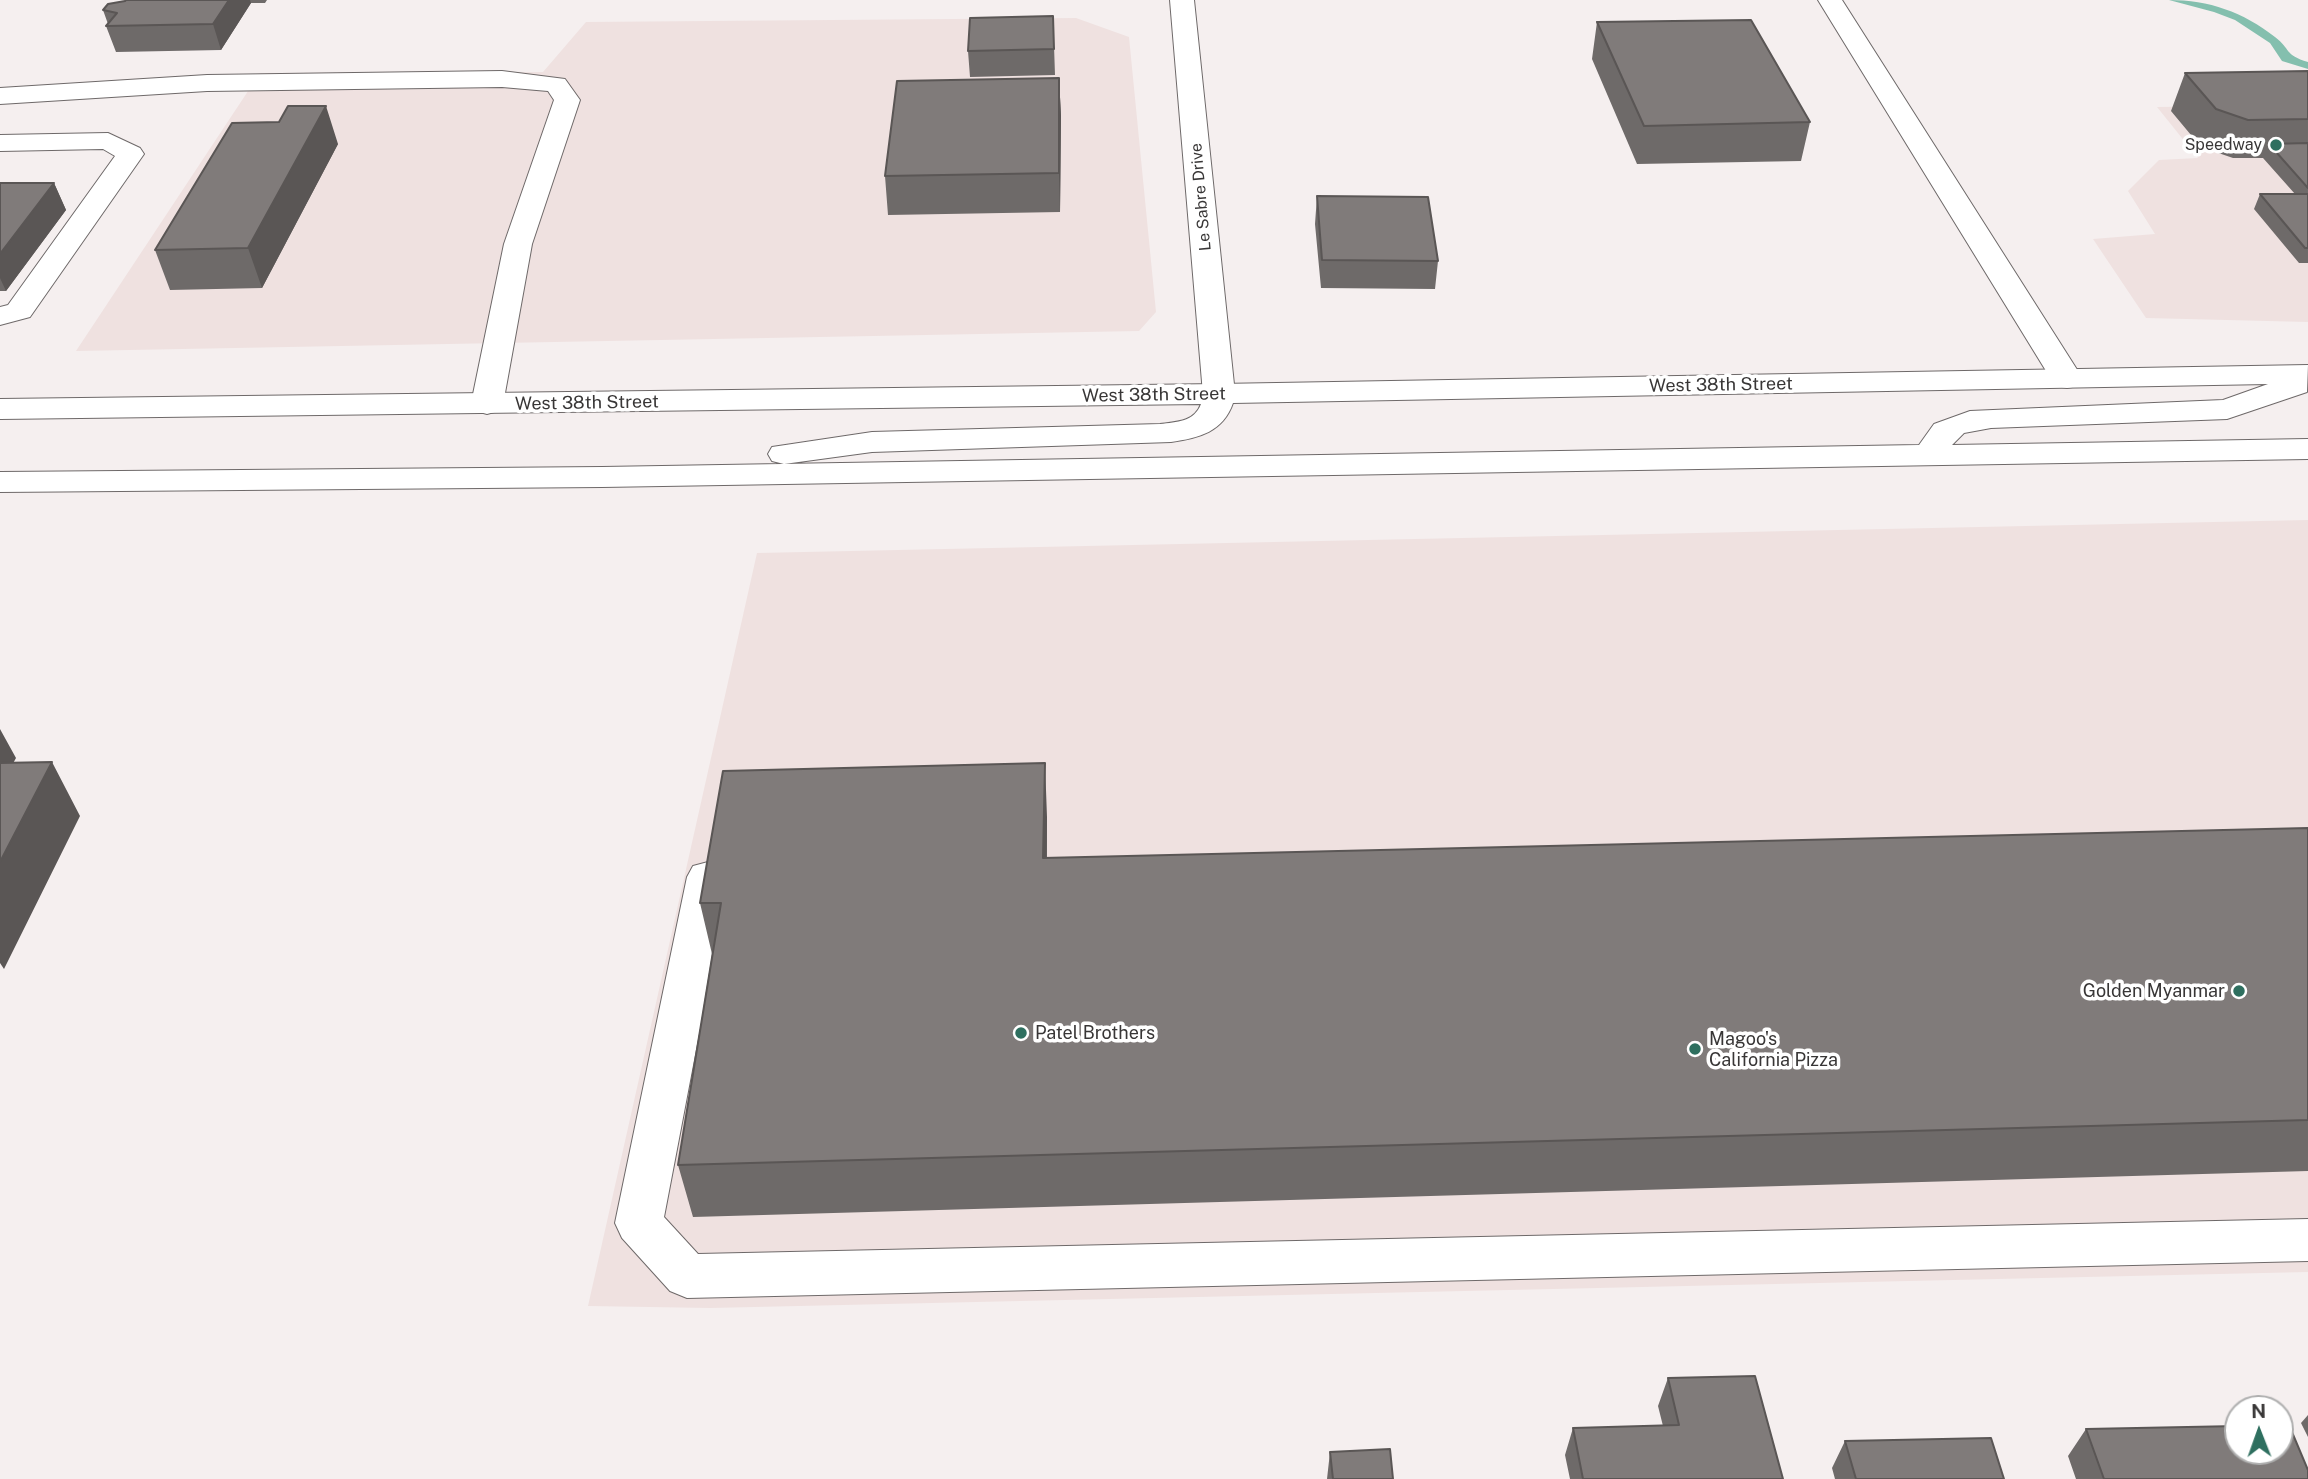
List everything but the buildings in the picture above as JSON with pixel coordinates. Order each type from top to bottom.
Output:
[{"type":"main road","name":"Le Sabre Drive","points":[[1182,0],[1219,394]]},
{"type":"main road","points":[[1830,0],[2067,379]]},
{"type":"main road","points":[[0,96],[207,83],[502,79],[556,84],[566,100],[518,244],[487,404]]},
{"type":"main road","points":[[0,143],[108,141],[130,154],[19,310],[0,316]]},
{"type":"main road","name":"West 38th Street","points":[[0,409],[1219,394],[2308,374]]},
{"type":"main road","points":[[1933,456],[1935,442],[1941,434],[1965,422],[1991,418],[2227,409],[2308,381]]},
{"type":"main road","points":[[602,477],[872,442],[1146,435],[1188,430],[1213,417],[1219,394]]},
{"type":"main road","points":[[0,482],[602,477],[2308,449]]},
{"type":"main road","points":[[708,877],[639,1223],[687,1276],[2308,1240]]},
{"type":"shaded area","points":[[1076,18],[1129,37],[1156,312],[1139,331],[76,351],[260,73],[543,72],[586,22]]},
{"type":"shaded area","points":[[2308,105],[2308,322],[2146,318],[2093,239],[2155,234],[2128,191],[2159,160],[2198,158],[2157,107]]},
{"type":"shaded area","points":[[2308,520],[2308,1272],[710,1308],[588,1306],[757,553]]},
{"type":"waterway","points":[[2174,0],[2217,9],[2239,18],[2274,41],[2286,59],[2308,66]]},
{"type":"place","name":"Speedway","points":[[2276,145]]},
{"type":"place","name":"Golden Myanmar","points":[[2239,991]]},
{"type":"place","name":"Patel Brothers","points":[[1021,1033]]},
{"type":"place","name":"Magoo's California Pizza","points":[[1695,1049]]}]
